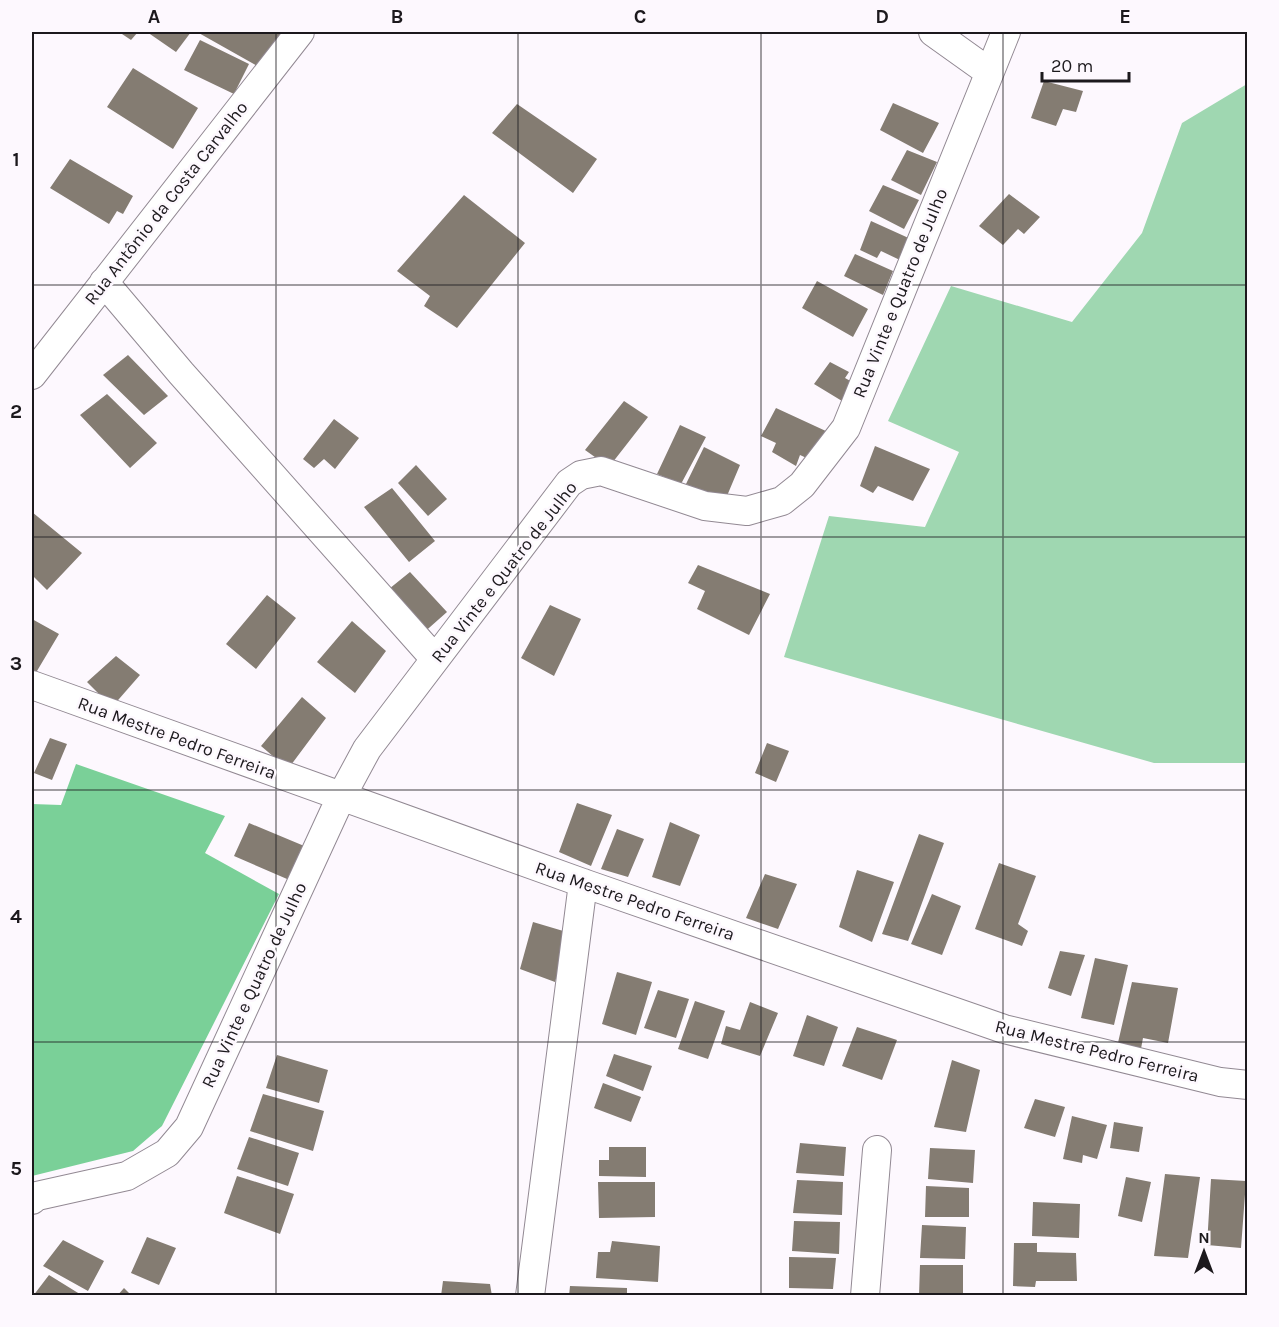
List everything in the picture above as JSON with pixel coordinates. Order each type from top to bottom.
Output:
[{"type":"street","name":"Rua Antônio da Costa Carvalho","points":[[32,375],[300,32]]},
{"type":"street","points":[[933,32],[989,72]]},
{"type":"street","name":"Rua Vinte e Quatro de Julho","points":[[32,1200],[37,1196],[127,1176],[167,1153],[189,1127],[341,797],[367,749],[569,483],[581,475],[601,471],[705,506],[747,512],[782,501],[802,485],[846,428],[1005,32]]},
{"type":"street","points":[[104,282],[189,382],[435,659]]},
{"type":"street","name":"Rua Mestre Pedro Ferreira","points":[[32,685],[583,884],[1004,1029],[1220,1082],[1248,1085]]},
{"type":"street","points":[[530,1296],[583,884]]},
{"type":"street","points":[[865,1296],[877,1150]]},
{"type":"green space","points":[[1247,84],[1247,763],[1154,763],[784,657],[829,516],[925,527],[959,452],[888,421],[951,286],[1072,322],[1142,233],[1182,123]]},
{"type":"green space","points":[[76,764],[225,816],[205,853],[279,894],[162,1126],[133,1151],[32,1176],[32,804],[61,805]]},
{"type":"building","points":[[119,32],[138,32],[131,40]]},
{"type":"building","points":[[147,32],[191,32],[176,52]]},
{"type":"building","points":[[197,32],[283,32],[259,67]]},
{"type":"building","points":[[200,40],[249,64],[234,94],[184,70]]},
{"type":"building","points":[[133,68],[198,108],[173,149],[107,107]]},
{"type":"building","points":[[1044,81],[1083,91],[1076,112],[1063,109],[1056,126],[1031,118]]},
{"type":"building","points":[[893,103],[939,123],[923,153],[880,130]]},
{"type":"building","points":[[517,104],[597,159],[573,193],[492,133]]},
{"type":"building","points":[[907,150],[937,162],[921,195],[891,180]]},
{"type":"building","points":[[70,159],[133,196],[123,214],[117,211],[109,224],[50,188]]},
{"type":"building","points":[[883,185],[919,200],[904,229],[869,211]]},
{"type":"building","points":[[1009,194],[1040,217],[1024,234],[1018,229],[1003,245],[979,226]]},
{"type":"building","points":[[464,195],[525,243],[457,328],[424,306],[430,296],[397,271]]},
{"type":"building","points":[[871,221],[913,240],[902,261],[881,251],[877,258],[860,250]]},
{"type":"building","points":[[855,254],[893,271],[883,295],[844,276]]},
{"type":"building","points":[[817,281],[868,309],[853,337],[802,308]]},
{"type":"building","points":[[128,355],[168,396],[144,415],[103,375]]},
{"type":"building","points":[[830,362],[849,372],[845,378],[854,383],[842,401],[814,384]]},
{"type":"building","points":[[107,394],[157,443],[130,468],[80,415]]},
{"type":"building","points":[[624,401],[648,417],[609,467],[585,450]]},
{"type":"building","points":[[776,408],[828,432],[813,461],[800,455],[796,466],[772,452],[776,443],[761,436]]},
{"type":"building","points":[[334,419],[359,438],[335,469],[324,459],[314,468],[303,459]]},
{"type":"building","points":[[680,425],[706,437],[681,484],[657,474]]},
{"type":"building","points":[[875,446],[930,469],[913,501],[878,486],[873,493],[860,486]]},
{"type":"building","points":[[704,447],[740,465],[724,503],[686,484]]},
{"type":"building","points":[[416,465],[447,499],[428,516],[398,483]]},
{"type":"building","points":[[392,488],[435,541],[409,562],[364,507]]},
{"type":"building","points":[[32,512],[82,553],[47,590],[32,575]]},
{"type":"building","points":[[698,565],[770,594],[749,635],[697,609],[705,591],[688,583]]},
{"type":"building","points":[[410,572],[447,612],[421,635],[384,593]]},
{"type":"building","points":[[267,595],[296,618],[256,669],[226,644]]},
{"type":"building","points":[[550,605],[581,619],[554,676],[521,658]]},
{"type":"building","points":[[32,619],[59,634],[34,676],[32,674]]},
{"type":"building","points":[[352,621],[386,651],[355,693],[317,662]]},
{"type":"building","points":[[116,656],[140,675],[112,707],[87,682]]},
{"type":"building","points":[[302,697],[326,718],[288,769],[261,746]]},
{"type":"building","points":[[50,738],[67,744],[52,780],[34,773]]},
{"type":"building","points":[[767,743],[789,751],[776,782],[755,773]]},
{"type":"building","points":[[577,803],[612,815],[591,866],[559,852]]},
{"type":"building","points":[[670,822],[700,835],[680,886],[652,877]]},
{"type":"building","points":[[249,823],[309,848],[294,882],[234,856]]},
{"type":"building","points":[[617,829],[644,839],[628,877],[601,869]]},
{"type":"building","points":[[919,834],[944,843],[908,941],[882,934]]},
{"type":"building","points":[[999,863],[1036,876],[1018,924],[1028,931],[1022,946],[975,929]]},
{"type":"building","points":[[857,870],[894,882],[872,942],[839,927]]},
{"type":"building","points":[[765,874],[797,884],[778,929],[746,918]]},
{"type":"building","points":[[932,894],[961,906],[942,955],[911,944]]},
{"type":"building","points":[[533,922],[570,933],[555,982],[520,969]]},
{"type":"building","points":[[1060,951],[1085,955],[1071,996],[1048,988]]},
{"type":"building","points":[[1095,958],[1128,965],[1114,1025],[1081,1018]]},
{"type":"building","points":[[617,972],[652,982],[636,1035],[602,1024]]},
{"type":"building","points":[[1132,982],[1178,988],[1168,1043],[1143,1038],[1140,1054],[1117,1047]]},
{"type":"building","points":[[658,990],[689,999],[676,1038],[644,1028]]},
{"type":"building","points":[[695,1001],[725,1011],[708,1059],[678,1049]]},
{"type":"building","points":[[750,1002],[778,1013],[760,1056],[721,1044],[726,1026],[740,1030]]},
{"type":"building","points":[[807,1015],[838,1027],[824,1066],[793,1056]]},
{"type":"building","points":[[857,1027],[897,1040],[882,1080],[842,1066]]},
{"type":"building","points":[[614,1054],[652,1066],[643,1091],[606,1076]]},
{"type":"building","points":[[277,1055],[328,1070],[319,1103],[266,1088]]},
{"type":"building","points":[[952,1060],[980,1070],[966,1132],[934,1127]]},
{"type":"building","points":[[603,1083],[641,1097],[631,1122],[594,1108]]},
{"type":"building","points":[[263,1094],[324,1111],[313,1151],[250,1131]]},
{"type":"building","points":[[1035,1099],[1065,1107],[1055,1137],[1024,1128]]},
{"type":"building","points":[[1072,1116],[1107,1125],[1097,1159],[1083,1155],[1082,1163],[1063,1159]]},
{"type":"building","points":[[1114,1122],[1143,1127],[1139,1152],[1110,1148]]},
{"type":"building","points":[[249,1137],[299,1153],[288,1186],[237,1169]]},
{"type":"building","points":[[800,1143],[846,1147],[844,1176],[796,1173]]},
{"type":"building","points":[[609,1147],[646,1147],[646,1177],[599,1176],[599,1160],[609,1160]]},
{"type":"building","points":[[930,1148],[975,1150],[973,1183],[928,1179]]},
{"type":"building","points":[[1165,1174],[1200,1177],[1188,1258],[1154,1256]]},
{"type":"building","points":[[237,1176],[294,1194],[280,1234],[224,1213]]},
{"type":"building","points":[[1126,1177],[1151,1182],[1142,1222],[1118,1216]]},
{"type":"building","points":[[1211,1179],[1246,1181],[1241,1248],[1207,1245]]},
{"type":"building","points":[[797,1180],[843,1182],[842,1215],[793,1213]]},
{"type":"building","points":[[598,1182],[655,1182],[655,1217],[599,1218]]},
{"type":"building","points":[[926,1186],[969,1188],[969,1217],[925,1217]]},
{"type":"building","points":[[1033,1202],[1080,1204],[1079,1238],[1032,1236]]},
{"type":"building","points":[[794,1221],[840,1222],[839,1254],[792,1251]]},
{"type":"building","points":[[922,1225],[966,1227],[965,1259],[920,1258]]},
{"type":"building","points":[[147,1237],[176,1248],[159,1285],[131,1273]]},
{"type":"building","points":[[63,1240],[104,1261],[88,1291],[43,1266]]},
{"type":"building","points":[[612,1241],[660,1246],[658,1282],[596,1278],[598,1252],[610,1252]]},
{"type":"building","points":[[1014,1243],[1037,1243],[1037,1252],[1076,1253],[1077,1281],[1036,1281],[1035,1287],[1013,1286]]},
{"type":"building","points":[[789,1257],[836,1258],[833,1289],[789,1288]]},
{"type":"building","points":[[920,1265],[963,1265],[963,1296],[919,1296]]},
{"type":"building","points":[[49,1275],[83,1296],[33,1296]]},
{"type":"building","points":[[443,1281],[490,1284],[492,1296],[441,1296]]},
{"type":"building","points":[[570,1286],[627,1288],[627,1296],[569,1296]]},
{"type":"building","points":[[124,1288],[132,1296],[117,1296]]}]
